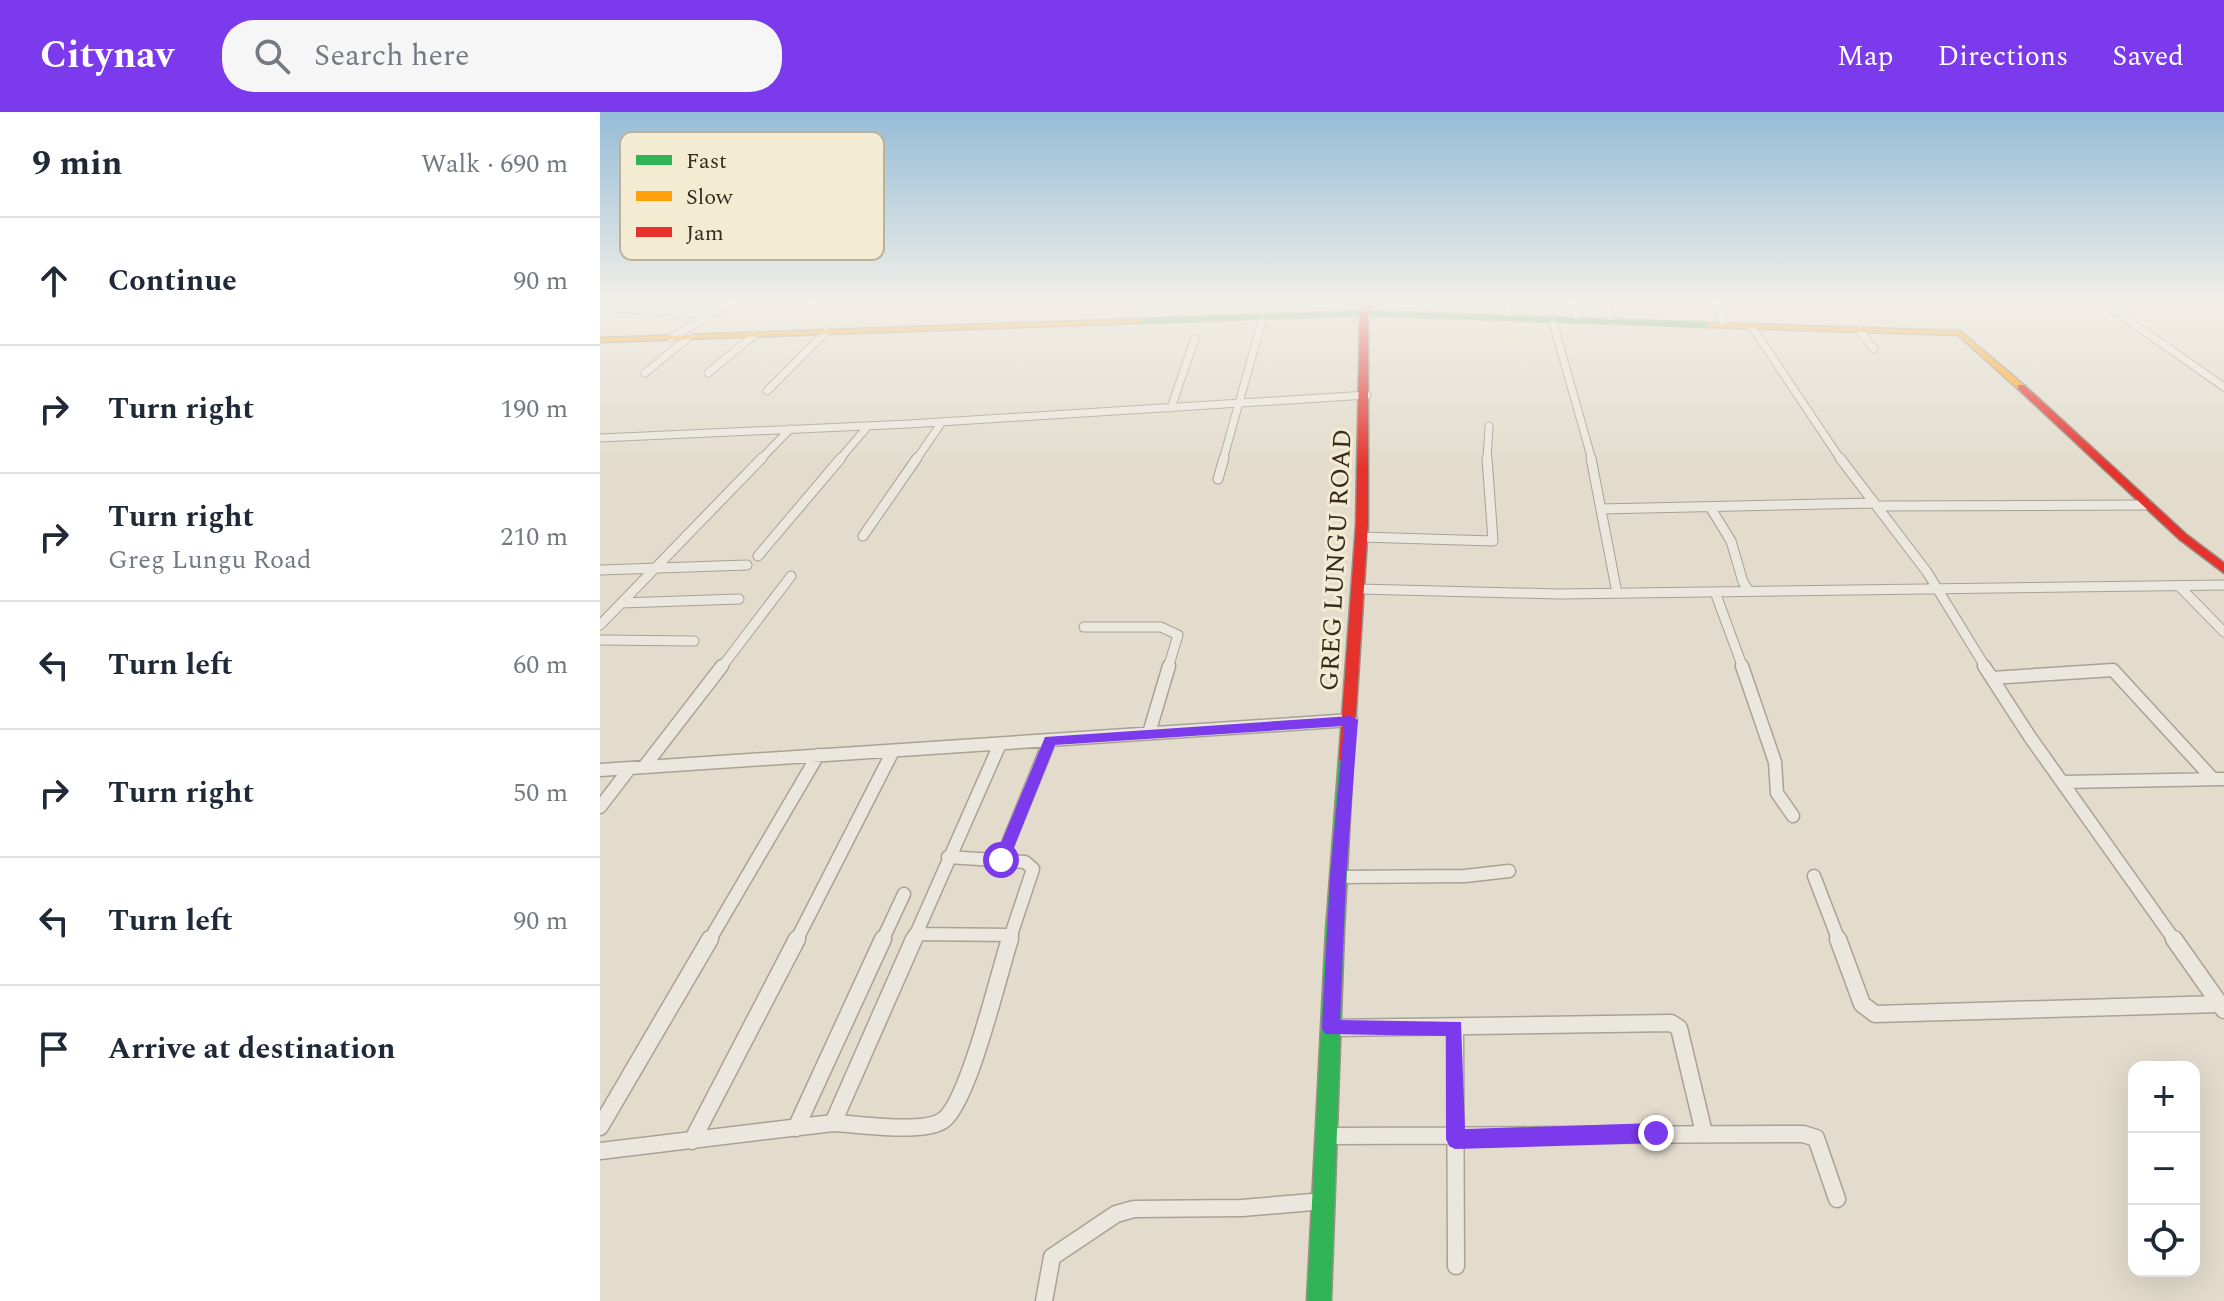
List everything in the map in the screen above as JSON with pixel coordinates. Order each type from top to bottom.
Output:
[{"type":"street","points":[[645,373],[665,356]]},
{"type":"street","points":[[708,373],[728,356]]},
{"type":"street","points":[[767,391],[802,356]]},
{"type":"street","points":[[1171,408],[1189,356]]},
{"type":"street","points":[[1218,479],[1253,356]]},
{"type":"street","name":"GREG LUNGU ROAD","points":[[1319,1301],[1338,877],[1361,537],[1367,356]]},
{"type":"street","points":[[1563,356],[1585,434],[1601,509],[1606,554],[1617,593]]},
{"type":"street","points":[[1772,356],[1875,504],[1927,572],[1992,678],[2222,1007]]},
{"type":"street","points":[[1988,356],[2081,439],[2148,505],[2224,569]]},
{"type":"street","points":[[2180,356],[2224,387]]},
{"type":"street","points":[[600,438],[942,422],[1367,395]]},
{"type":"street","points":[[863,536],[942,422]]},
{"type":"street","points":[[758,556],[868,426]]},
{"type":"street","points":[[1361,537],[1493,541],[1486,468],[1489,426]]},
{"type":"street","points":[[600,625],[790,429]]},
{"type":"street","points":[[1601,509],[1875,504],[2148,505]]},
{"type":"street","points":[[1710,507],[1731,541],[1743,582],[1749,591]]},
{"type":"street","points":[[600,570],[747,565]]},
{"type":"street","points":[[644,767],[791,576]]},
{"type":"street","points":[[1358,589],[1617,593],[2224,585]]},
{"type":"street","points":[[2179,586],[2224,632]]},
{"type":"street","points":[[1715,592],[1764,725],[1775,762],[1777,793],[1793,816]]},
{"type":"street","points":[[621,603],[739,599]]},
{"type":"street","points":[[1084,627],[1161,627],[1172,629],[1178,635],[1149,733]]},
{"type":"street","points":[[600,640],[694,641]]},
{"type":"street","points":[[1992,678],[2113,670],[2219,779]]},
{"type":"street","points":[[600,770],[1351,720]]},
{"type":"street","points":[[1001,860],[1050,740]]},
{"type":"street","points":[[833,1123],[1000,744]]},
{"type":"street","points":[[692,1141],[893,751]]},
{"type":"street","points":[[600,1127],[818,755]]},
{"type":"street","points":[[600,807],[630,768]]},
{"type":"street","points":[[2063,782],[2219,779]]},
{"type":"street","points":[[600,1151],[833,1123],[924,1127],[944,1121],[952,1111],[989,1019],[1000,969],[1033,869],[1025,862],[948,857]]},
{"type":"street","points":[[1338,877],[1465,876],[1509,871]]},
{"type":"street","points":[[1814,876],[1862,1004],[1875,1014],[2222,1007]]},
{"type":"street","points":[[796,1128],[904,894]]},
{"type":"street","points":[[915,934],[1012,935]]},
{"type":"street","points":[[1331,1028],[1671,1023],[1679,1028],[1704,1133]]},
{"type":"street","points":[[1455,1028],[1456,1266]]},
{"type":"street","points":[[1326,1136],[1455,1139],[1704,1133],[1803,1134],[1816,1138],[1837,1199]]},
{"type":"street","points":[[1044,1301],[1052,1257],[1116,1214],[1134,1209],[1242,1208],[1324,1201]]},
{"type":"traffic: fast","points":[[1319,1301],[1335,930],[1346,758]]},
{"type":"traffic: slow","points":[[1987,356],[2021,387]]},
{"type":"traffic: jam","points":[[1346,758],[1362,524],[1364,356]]},
{"type":"traffic: jam","points":[[2021,387],[2183,537],[2224,569]]},
{"type":"route","points":[[1001,860],[1050,740],[1351,720],[1338,877],[1331,1028],[1455,1028],[1455,1139],[1656,1133]]}]
